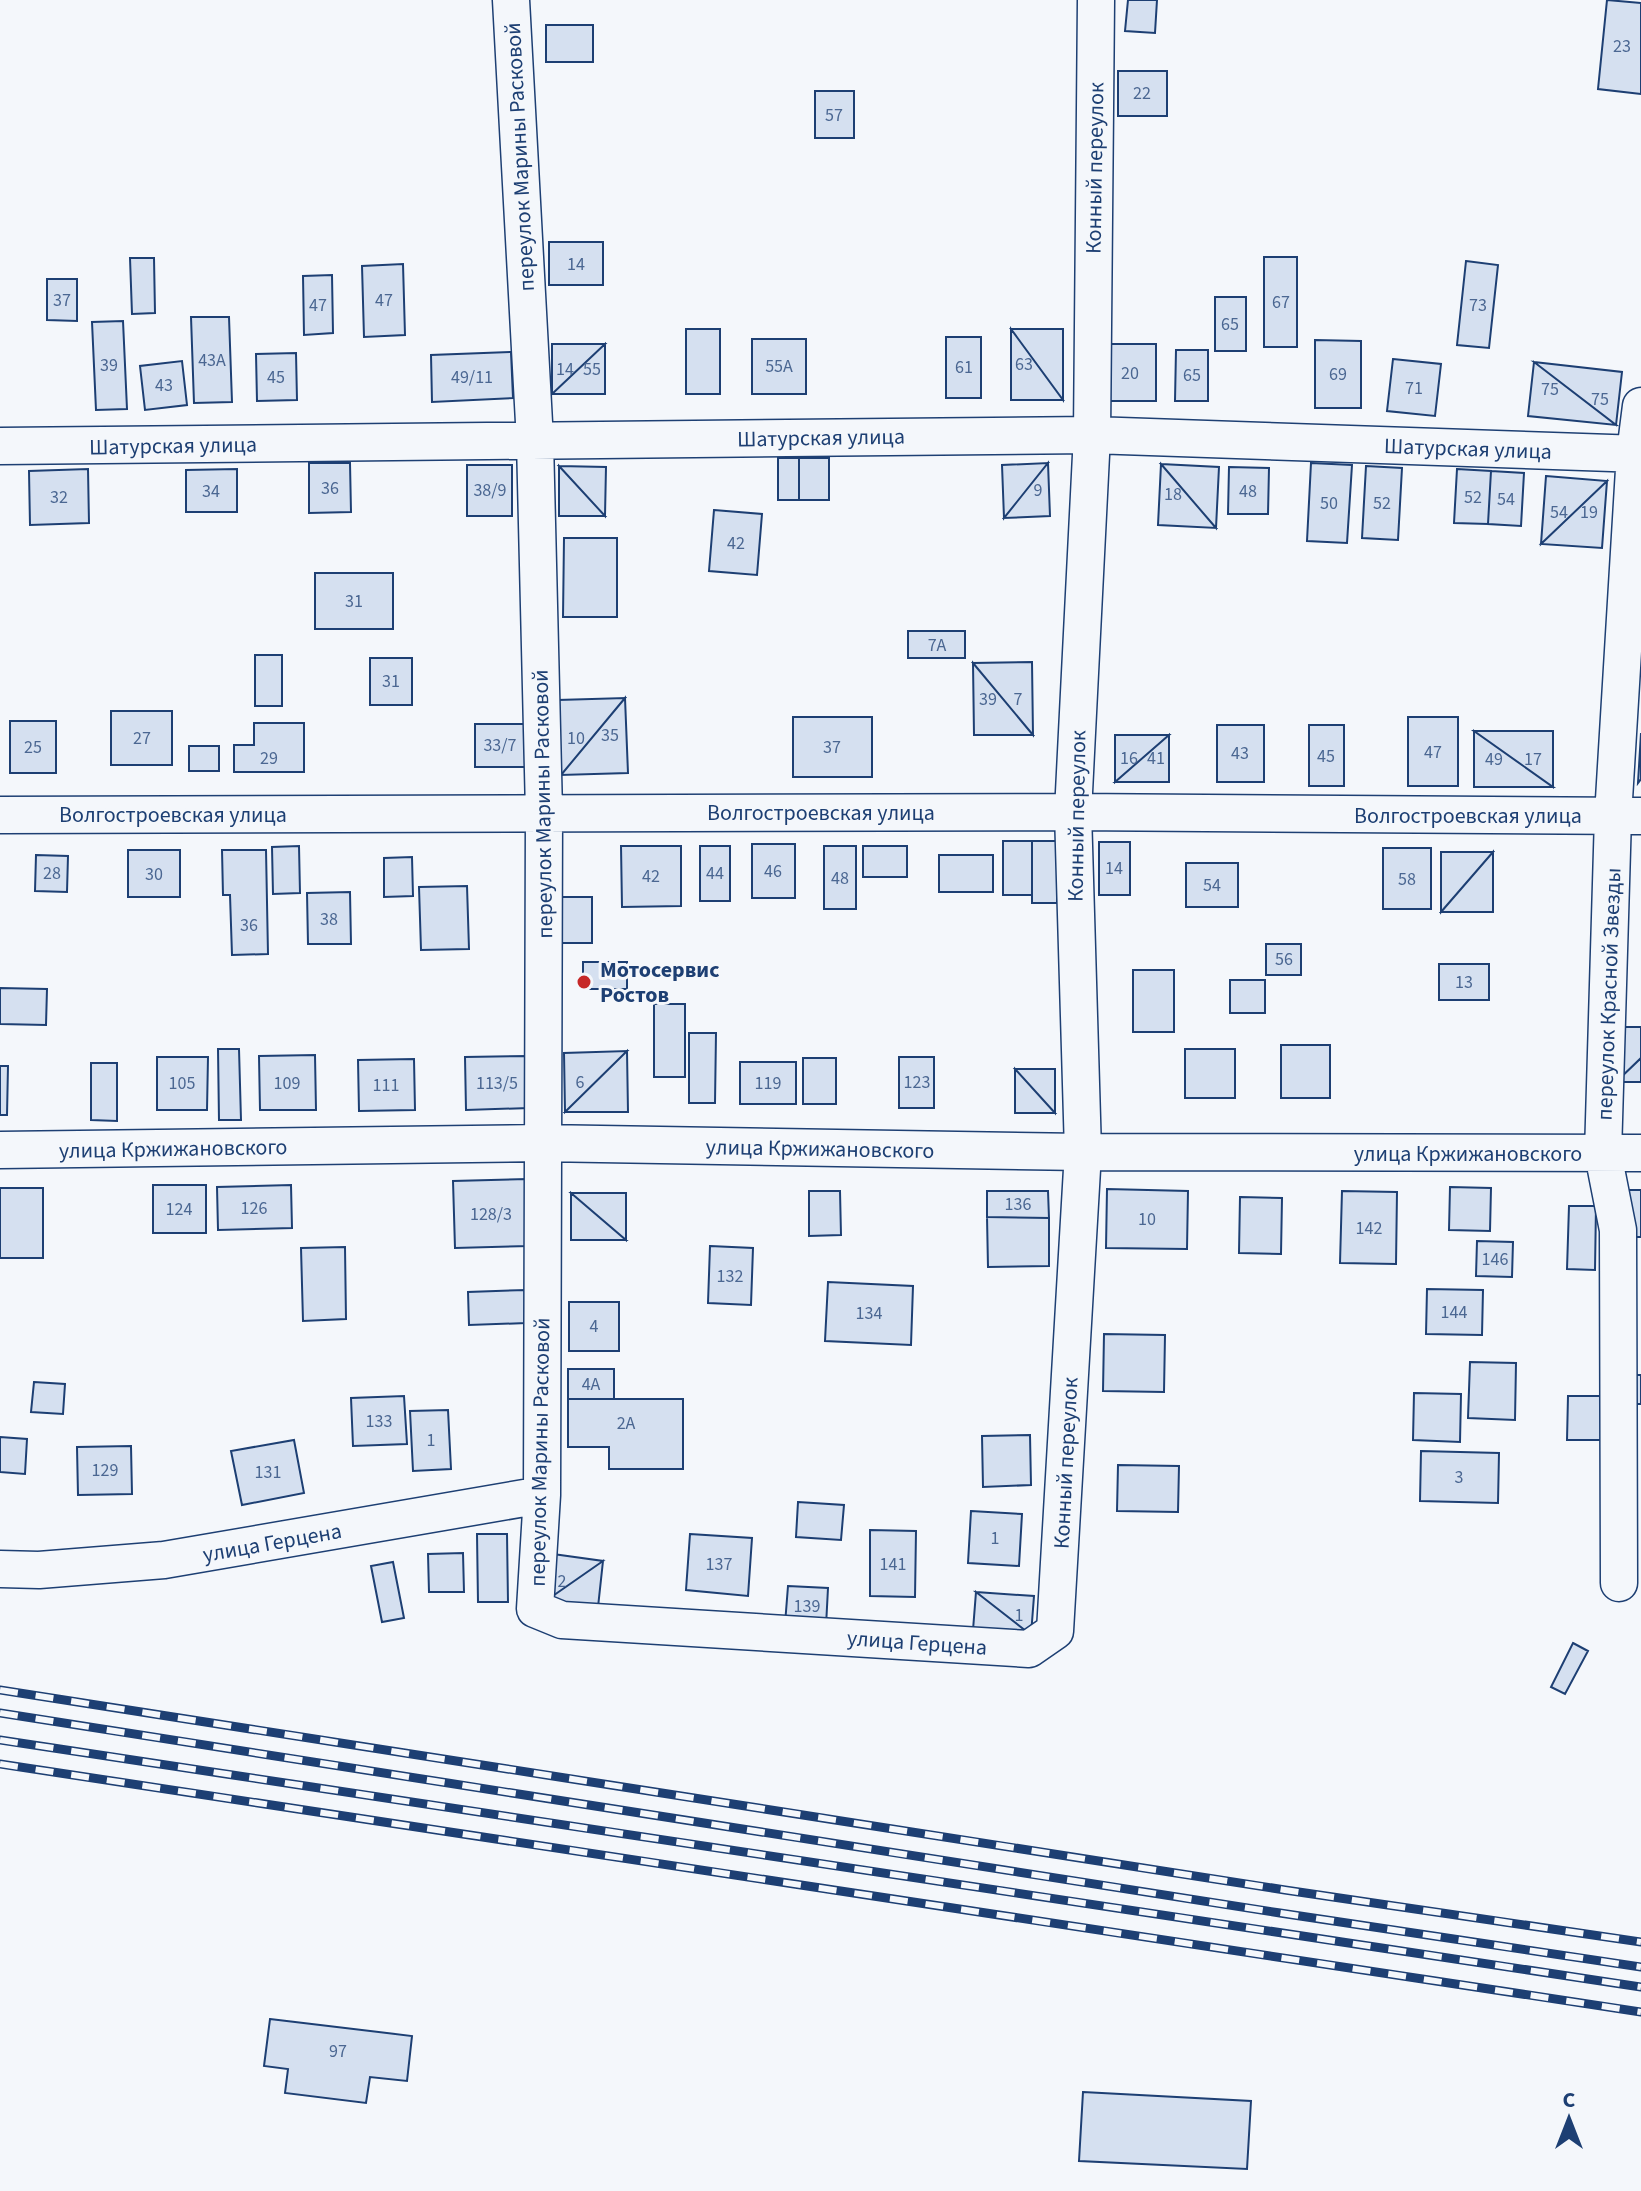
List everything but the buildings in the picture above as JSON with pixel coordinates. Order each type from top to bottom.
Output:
[{"type":"street","name":"переулок Марины Расковой","points":[[511,0],[535,441],[544,812],[542,1495],[535,1609]]},
{"type":"street","name":"Конный переулок","points":[[1055,1631],[1083,1152],[1073,812],[1092,435],[1096,0]]},
{"type":"street","name":"переулок Красной Звезды","points":[[1619,1583],[1618,1230],[1603,1154],[1627,816],[1641,406]]},
{"type":"street","name":"Шатурская улица","points":[[0,446],[1092,435],[1638,454]]},
{"type":"street","name":"Волгостроевская улица","points":[[0,815],[1073,812],[1627,816]]},
{"type":"street","name":"улица Кржижановского","points":[[0,1150],[541,1143],[1083,1152],[1641,1153]]},
{"type":"street","name":"улица Герцена","points":[[0,1569],[39,1570],[164,1560],[542,1495]]},
{"type":"street","name":"улица Герцена","points":[[535,1609],[562,1620],[1029,1649],[1055,1631]]},
{"type":"railway","points":[[0,1690],[1285,1890],[1641,1942]]},
{"type":"railway","points":[[0,1713],[1641,1967]]},
{"type":"railway","points":[[0,1740],[1641,1987]]},
{"type":"railway","points":[[0,1764],[1641,2012]]},
{"type":"place","name":"Мотосервис Ростов","points":[[584,982]]}]
